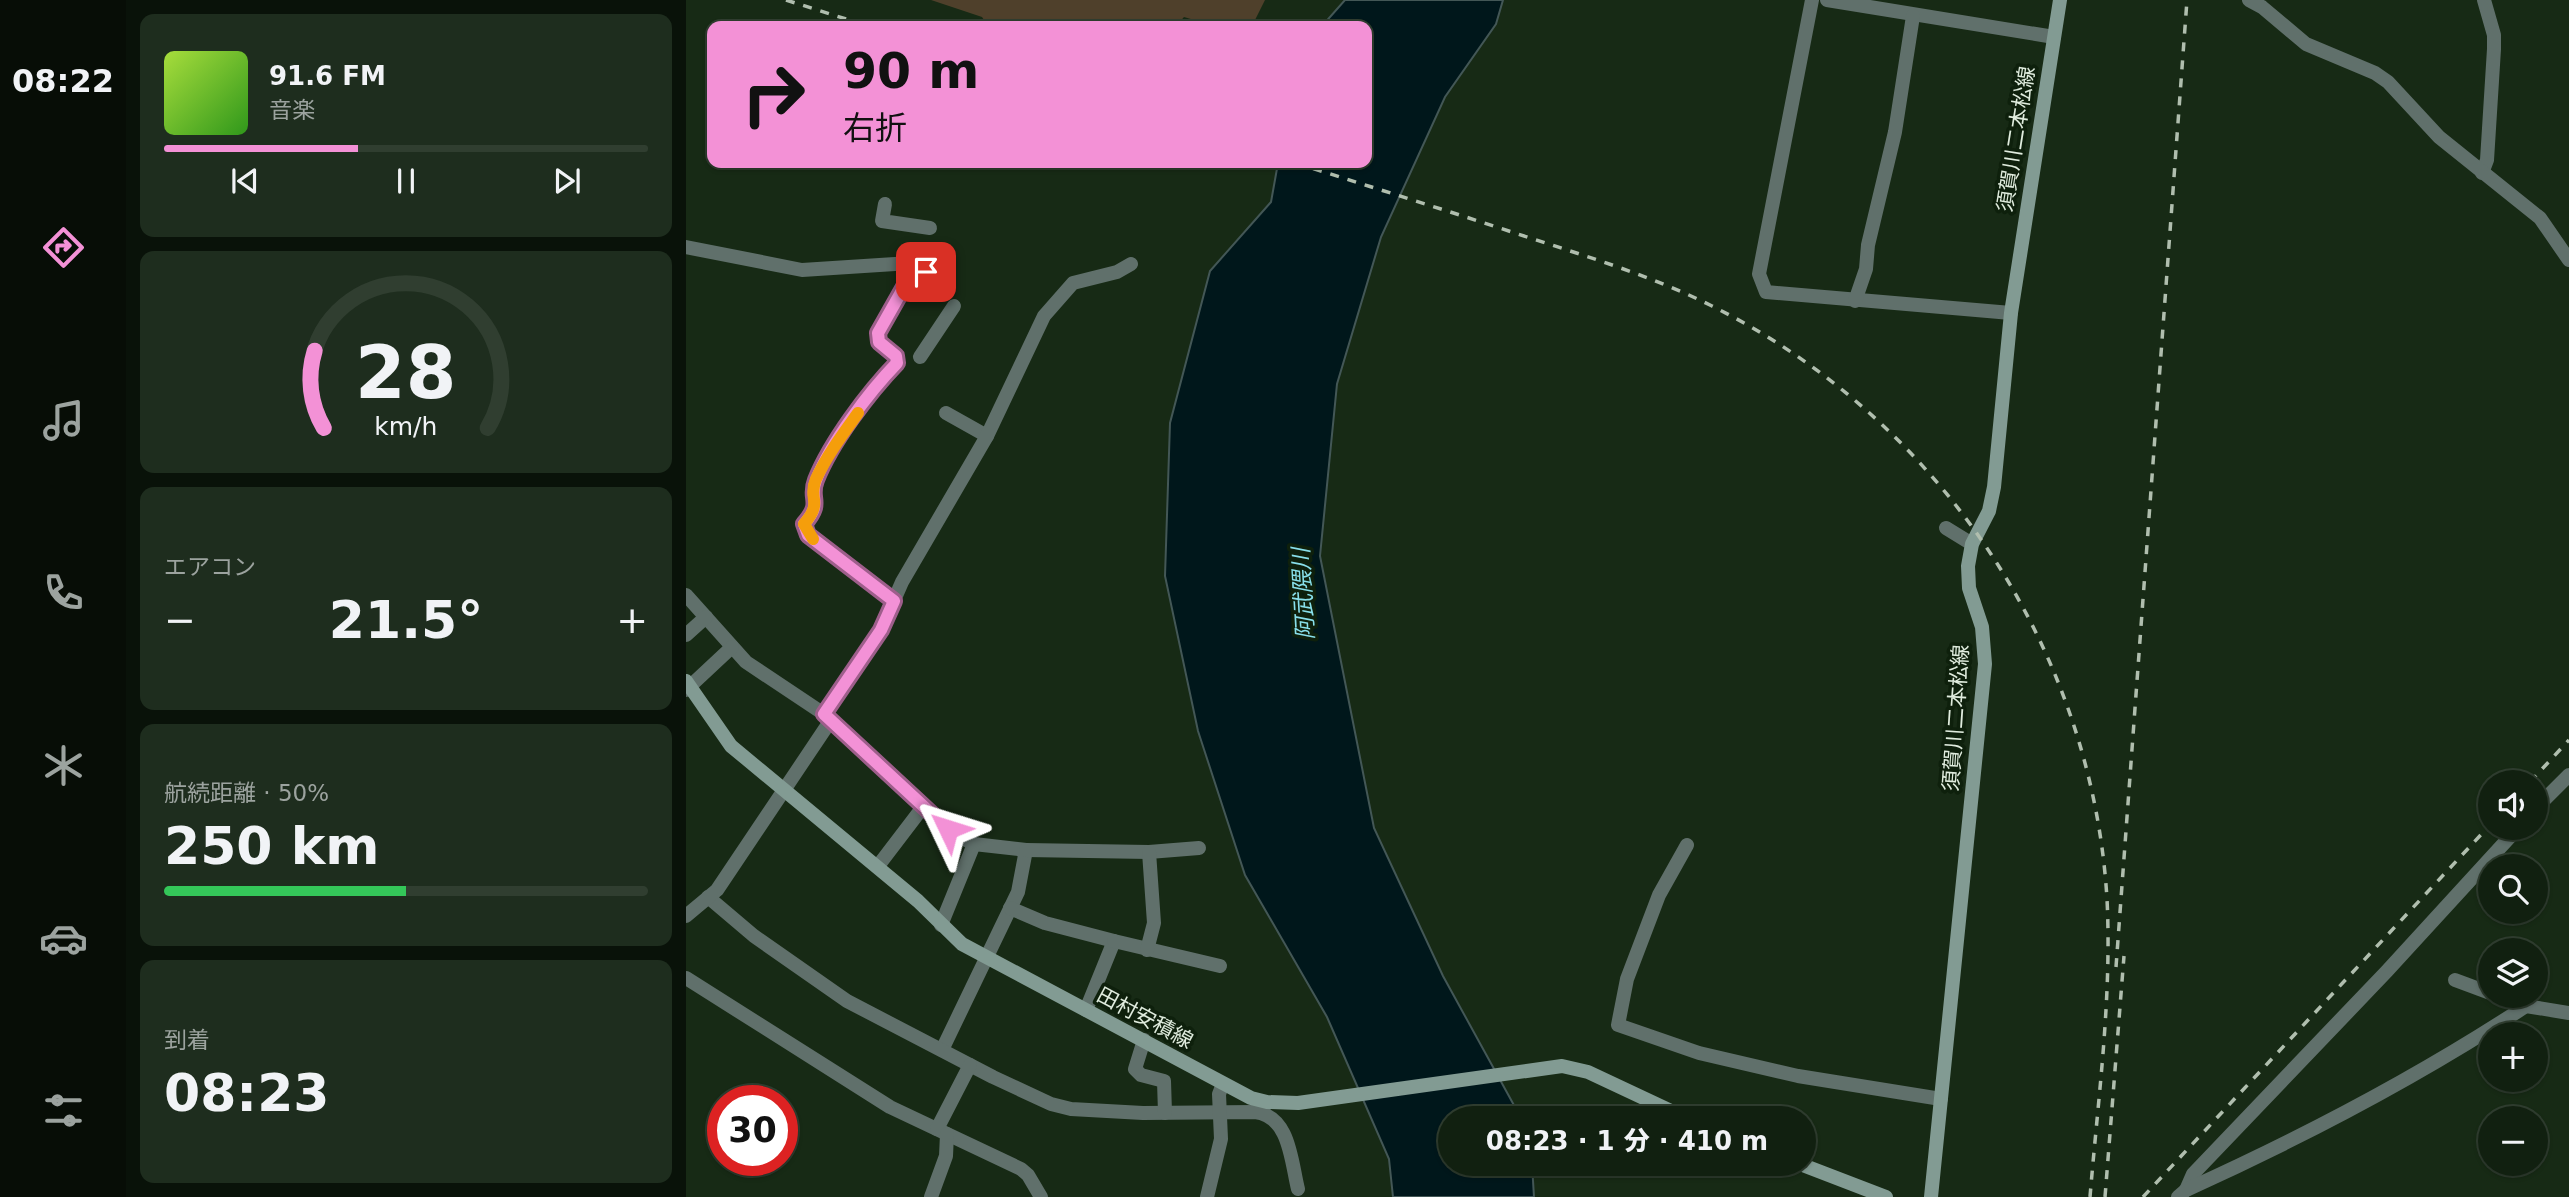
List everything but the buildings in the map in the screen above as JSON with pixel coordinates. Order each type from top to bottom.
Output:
[{"type":"main road","name":"須賀川二本松線","points":[[1931,1197],[1985,664],[1981,620],[1969,588],[1969,558],[1972,544],[1989,511],[1994,487],[2011,313],[2060,0]]},
{"type":"main road","name":"田村安積線","points":[[687,686],[731,746],[878,866],[962,944],[1223,1084],[1267,1102],[1336,1098],[1510,1071],[1573,1068],[1661,1106]]},
{"type":"main road","points":[[1816,1170],[1886,1197]]},
{"type":"street","points":[[1812,0],[1759,279],[1770,294],[2011,313]]},
{"type":"street","points":[[1827,0],[2054,37]]},
{"type":"street","points":[[2249,0],[2269,6],[2306,44],[2375,73],[2388,82],[2438,136],[2540,218],[2569,260]]},
{"type":"street","points":[[2482,173],[2487,160],[2494,64],[2494,35],[2484,0]]},
{"type":"street","points":[[1855,300],[1866,269],[1868,245],[1893,145],[1913,16]]},
{"type":"street","points":[[885,204],[882,221],[930,228]]},
{"type":"street","points":[[686,247],[802,270],[926,267],[908,280],[878,333],[879,342],[896,356],[897,363],[841,435],[815,481],[816,507],[804,524],[808,535],[894,601]]},
{"type":"street","points":[[686,916],[717,890],[786,791],[881,630],[894,601],[987,436],[1025,354],[1051,307],[1073,283],[1117,272],[1131,264]]},
{"type":"street","points":[[920,357],[954,306]]},
{"type":"street","points":[[946,413],[987,436]]},
{"type":"street","points":[[1946,528],[1972,544]]},
{"type":"street","points":[[686,595],[732,647],[764,676],[828,717],[923,807],[956,835],[974,844],[1026,850],[1149,852],[1199,848]]},
{"type":"street","points":[[686,635],[706,617]]},
{"type":"street","points":[[687,686],[732,647]]},
{"type":"street","points":[[2548,796],[2569,775]]},
{"type":"street","points":[[878,866],[923,807]]},
{"type":"street","points":[[2182,1193],[2193,1174],[2507,840]]},
{"type":"street","points":[[941,925],[974,844]]},
{"type":"street","points":[[1687,845],[1659,895],[1627,979],[1618,1025],[1699,1053],[1788,1074],[1941,1099]]},
{"type":"street","points":[[942,1050],[1018,892],[1026,850]]},
{"type":"street","points":[[1147,950],[1154,923],[1149,852]]},
{"type":"street","points":[[708,897],[754,936],[835,994],[1051,1104],[1071,1109],[1165,1113],[1263,1113],[1277,1122],[1282,1129],[1298,1189]]},
{"type":"street","points":[[1010,908],[1045,923],[1220,966]]},
{"type":"street","points":[[1086,1010],[1114,941]]},
{"type":"street","points":[[686,978],[874,1098],[1021,1169],[1028,1175],[1041,1197]]},
{"type":"street","points":[[2455,980],[2478,989]]},
{"type":"street","points":[[2182,1193],[2321,1124],[2455,1052],[2523,1008]]},
{"type":"street","points":[[2538,1008],[2569,1013]]},
{"type":"street","points":[[1144,1040],[1135,1069],[1141,1075],[1164,1081],[1165,1113]]},
{"type":"street","points":[[932,1197],[946,1156],[942,1132],[970,1065]]},
{"type":"street","points":[[1207,1197],[1220,1143],[1219,1094],[1223,1084]]},
{"type":"shaded area","points":[[931,0],[1265,0],[1254,21],[1197,21],[1184,17],[1180,21],[985,21],[982,17]]},
{"type":"water","name":"阿武隈川","points":[[1345,0],[1503,0],[1496,24],[1445,97],[1381,237],[1337,384],[1320,556],[1374,828],[1443,976],[1514,1106],[1438,1106],[1438,1176],[1533,1176],[1534,1197],[1393,1197],[1389,1159],[1327,1017],[1245,875],[1198,731],[1165,576],[1170,423],[1210,271],[1271,202],[1277,168],[1372,168],[1372,21],[1326,21]]},
{"type":"railway","points":[[786,0],[852,21]]},
{"type":"railway","points":[[2116,967],[2187,0]]},
{"type":"railway","points":[[1312,168],[1600,261],[1668,286],[1712,306],[1793,353],[1867,410],[1932,476],[1988,550],[2035,630],[2071,716],[2095,806],[2107,899],[2108,974],[2090,1197]]},
{"type":"railway","points":[[2541,770],[2569,740]]},
{"type":"railway","points":[[2143,1197],[2478,838]]},
{"type":"railway","points":[[2105,1197],[2124,956]]},
{"type":"slow traffic","points":[[813,539],[808,535],[804,522],[811,518],[816,507],[815,481],[843,432],[858,413]]},
{"type":"route","points":[[926,272],[914,275],[908,280],[897,304],[878,333],[879,342],[896,356],[897,363],[841,435],[815,481],[816,507],[811,518],[804,524],[808,535],[894,601],[881,630],[824,714],[948,829]]}]
